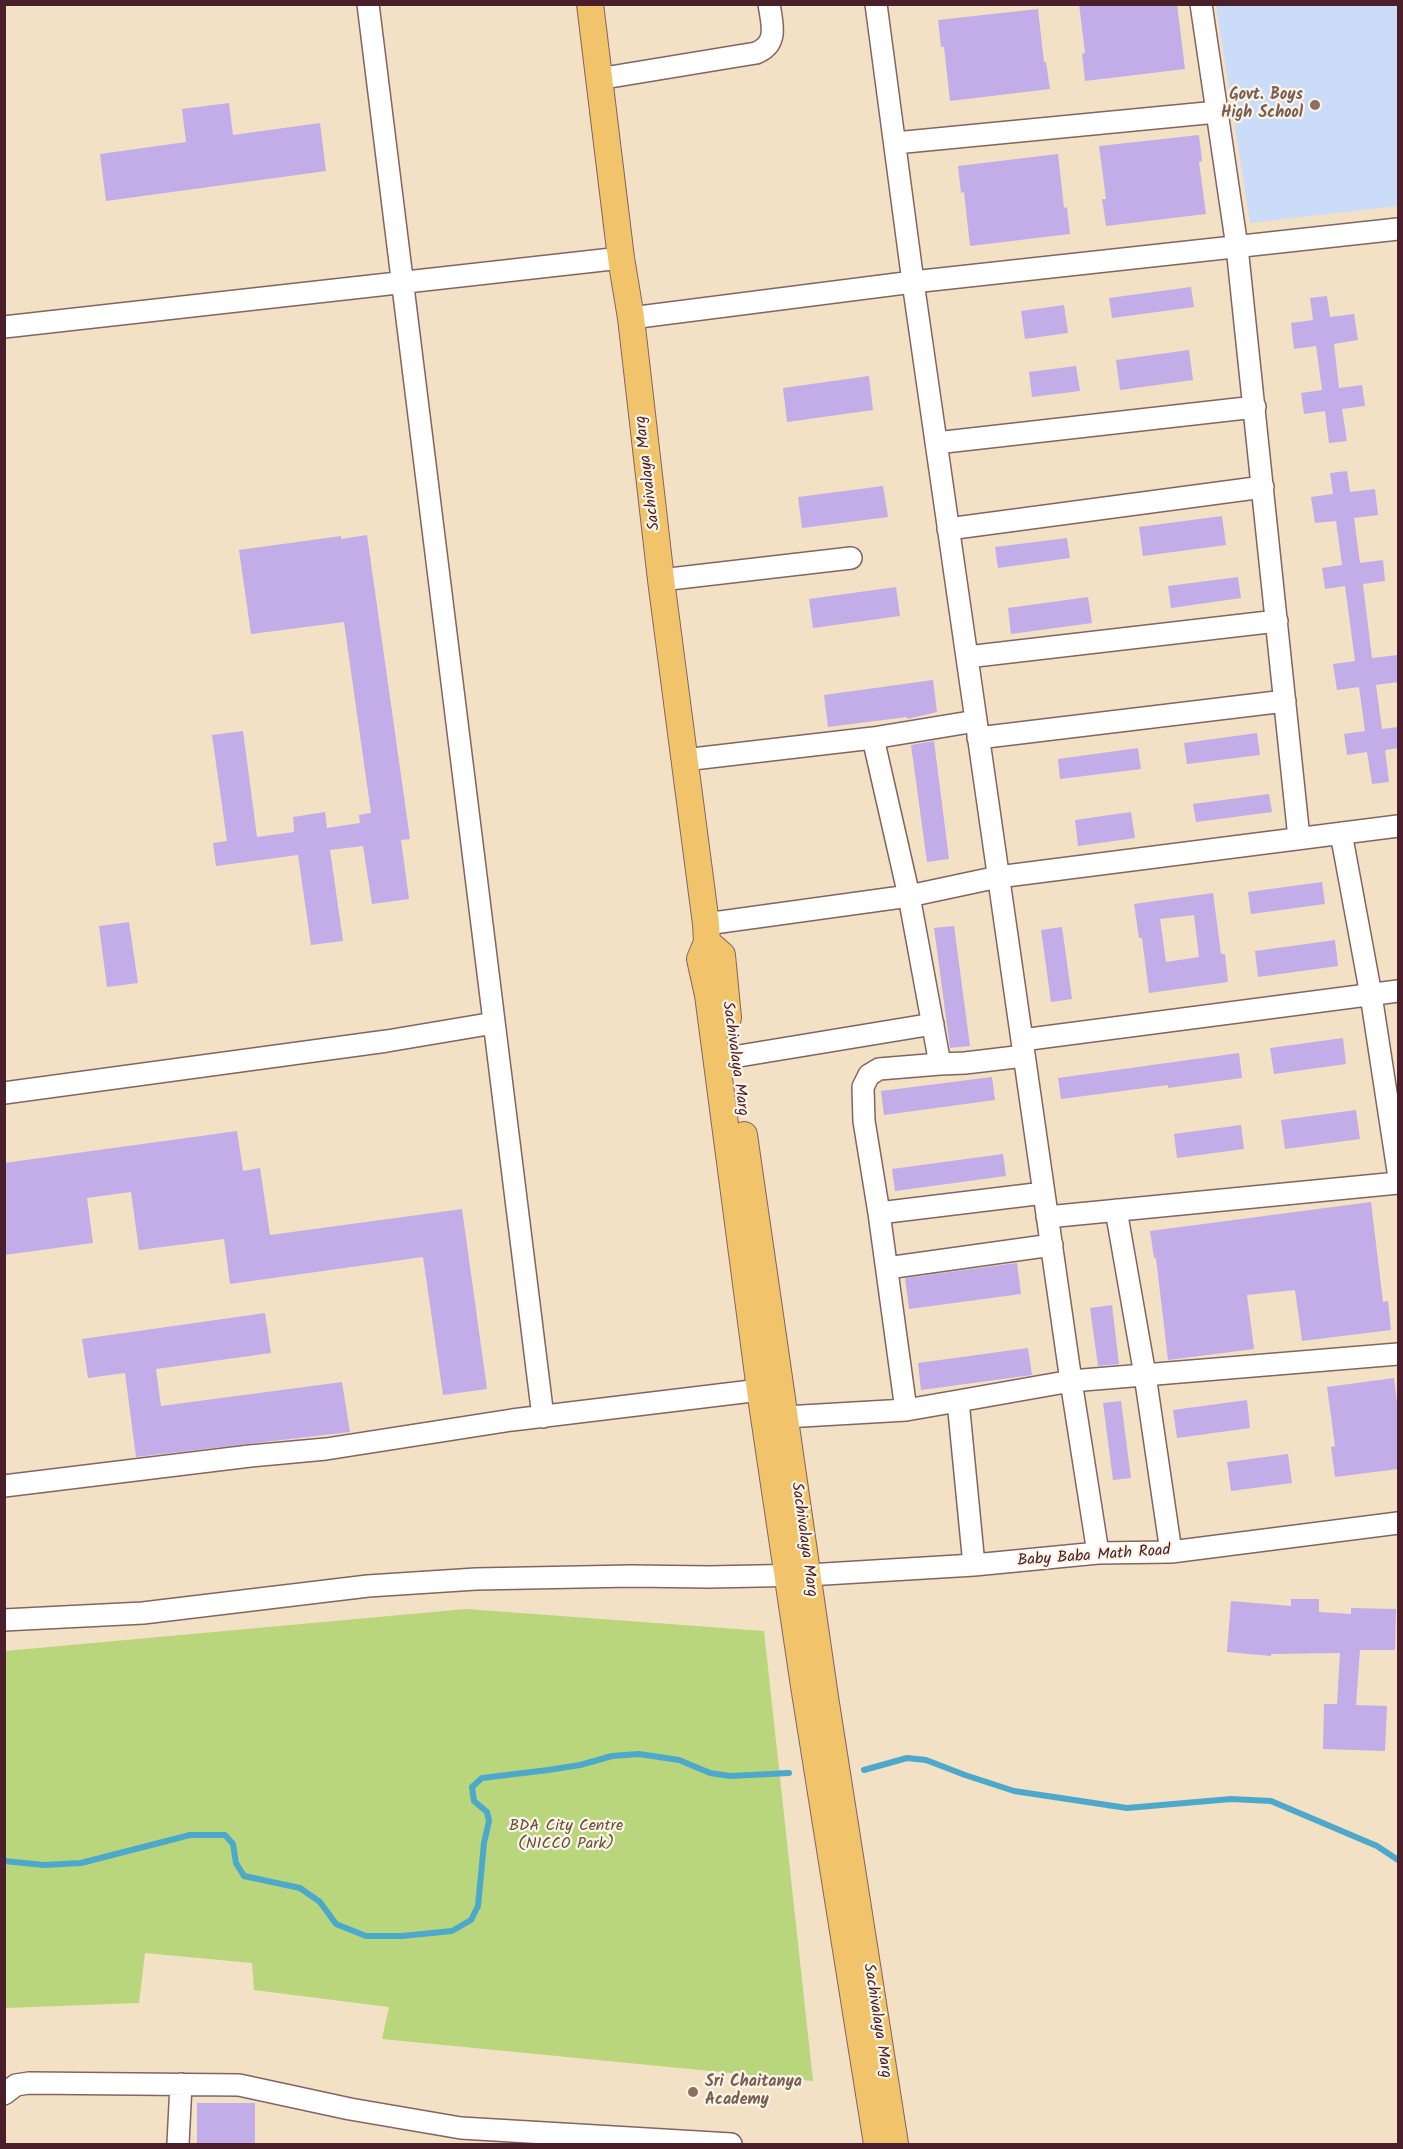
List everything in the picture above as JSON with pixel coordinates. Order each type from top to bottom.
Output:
[{"type":"main road","name":"Sachivalaya Marg","points":[[590,4],[621,258],[632,318],[706,933],[700,959],[711,1016],[760,1390],[825,1697],[895,2145]]},
{"type":"main road","name":"Sachivalaya Marg","points":[[706,933],[722,955],[733,1057],[785,1417],[798,1575],[877,2145]]},
{"type":"street","points":[[368,4],[543,1417]]},
{"type":"street","points":[[598,79],[764,50],[769,45],[772,30],[769,4]]},
{"type":"street","points":[[876,4],[948,529],[1098,1553]]},
{"type":"street","points":[[1201,4],[1237,247],[1299,838]]},
{"type":"street","points":[[895,143],[1217,112]]},
{"type":"street","points":[[632,318],[913,282],[1398,229]]},
{"type":"street","points":[[4,327],[621,258]]},
{"type":"street","points":[[936,443],[1255,407]]},
{"type":"street","points":[[948,529],[1263,487]]},
{"type":"street","points":[[662,580],[851,558]]},
{"type":"street","points":[[967,657],[1277,621]]},
{"type":"street","points":[[684,760],[873,738],[1285,701]]},
{"type":"street","points":[[873,738],[909,896],[940,1064]]},
{"type":"street","points":[[706,933],[909,896],[998,876],[1398,826]]},
{"type":"street","points":[[1341,833],[1395,1131],[1398,1171]]},
{"type":"street","points":[[906,1410],[864,1121],[863,1087],[869,1075],[879,1069],[940,1064],[1023,1048],[1398,991]]},
{"type":"street","points":[[4,1093],[387,1041],[494,1023]]},
{"type":"street","points":[[733,1057],[933,1024]]},
{"type":"street","points":[[1047,1217],[1398,1183]]},
{"type":"street","points":[[879,1213],[1044,1193]]},
{"type":"street","points":[[1116,1210],[1145,1375],[1171,1552]]},
{"type":"street","points":[[887,1268],[1052,1245]]},
{"type":"street","points":[[785,1417],[906,1410],[1071,1381],[1398,1354]]},
{"type":"street","points":[[4,1486],[326,1449],[543,1417],[760,1390]]},
{"type":"street","points":[[958,1401],[974,1565]]},
{"type":"street","name":"Baby Baba Math Road","points":[[4,1620],[143,1613],[368,1586],[476,1580],[631,1576],[709,1578],[798,1575],[974,1565],[1098,1553],[1171,1552],[1398,1523]]},
{"type":"street","points":[[4,2094],[16,2085],[29,2083],[239,2085],[360,2111],[461,2128],[731,2145]]},
{"type":"street","points":[[178,2145],[181,2084]]},
{"type":"shaded area","name":"Govt. Boys High School","points":[[1216,5],[1398,5],[1398,206],[1250,223]]},
{"type":"green space","name":"BDA City Centre (NICCO Park)","points":[[466,1609],[764,1631],[813,2081],[382,2039],[389,2007],[254,1990],[252,1963],[145,1953],[139,2003],[5,2008],[5,1651]]},
{"type":"building","points":[[1079,4],[1177,4],[1185,69],[1085,81],[1082,54],[1085,53]]},
{"type":"building","points":[[1038,9],[1044,62],[1046,62],[1050,89],[950,101],[944,47],[941,47],[938,20]]},
{"type":"building","points":[[229,103],[233,135],[320,123],[326,171],[106,201],[100,154],[186,142],[182,109]]},
{"type":"building","points":[[1199,135],[1202,161],[1199,162],[1206,214],[1106,226],[1102,199],[1106,199],[1099,146]]},
{"type":"building","points":[[1058,154],[1064,208],[1067,207],[1070,234],[970,246],[964,192],[961,193],[958,166]]},
{"type":"building","points":[[1191,287],[1194,307],[1112,318],[1109,298]]},
{"type":"building","points":[[1327,296],[1330,317],[1354,314],[1358,340],[1334,344],[1339,388],[1362,385],[1365,406],[1342,409],[1347,441],[1329,443],[1325,411],[1304,414],[1301,393],[1322,390],[1316,346],[1294,349],[1291,323],[1313,320],[1310,298]]},
{"type":"building","points":[[1064,305],[1068,333],[1025,339],[1021,311]]},
{"type":"building","points":[[1189,350],[1193,380],[1120,390],[1116,360]]},
{"type":"building","points":[[1076,366],[1080,391],[1032,397],[1029,372]]},
{"type":"building","points":[[869,376],[873,410],[787,422],[783,388]]},
{"type":"building","points":[[1347,471],[1350,492],[1375,489],[1378,515],[1354,518],[1360,563],[1383,560],[1385,581],[1363,584],[1372,658],[1397,655],[1398,667],[1398,682],[1376,685],[1382,729],[1398,727],[1398,748],[1385,750],[1389,782],[1372,784],[1367,752],[1347,755],[1344,734],[1365,731],[1359,687],[1337,690],[1333,664],[1355,661],[1345,586],[1325,589],[1322,568],[1342,565],[1336,521],[1315,523],[1311,497],[1333,494],[1330,473]]},
{"type":"building","points":[[883,486],[888,517],[802,528],[798,497]]},
{"type":"building","points":[[1222,516],[1226,545],[1143,556],[1139,527]]},
{"type":"building","points":[[367,535],[410,839],[401,840],[409,899],[372,904],[363,846],[330,850],[343,941],[311,945],[298,855],[216,866],[213,843],[227,841],[212,735],[243,731],[257,837],[294,832],[293,817],[325,812],[327,828],[360,823],[359,815],[371,813],[344,622],[251,634],[239,550],[341,536],[341,539]]},
{"type":"building","points":[[1067,538],[1070,558],[998,568],[995,547]]},
{"type":"building","points":[[1238,577],[1241,598],[1171,608],[1168,586]]},
{"type":"building","points":[[896,587],[900,616],[813,628],[809,599]]},
{"type":"building","points":[[1088,597],[1092,623],[1011,634],[1008,608]]},
{"type":"building","points":[[933,680],[937,712],[907,719],[907,717],[828,727],[824,695]]},
{"type":"building","points":[[1257,733],[1260,755],[1187,764],[1184,743]]},
{"type":"building","points":[[934,741],[949,859],[927,862],[911,745]]},
{"type":"building","points":[[1138,748],[1141,769],[1060,779],[1058,759]]},
{"type":"building","points":[[1269,794],[1272,812],[1196,822],[1193,804]]},
{"type":"building","points":[[1131,812],[1135,838],[1078,846],[1075,820]]},
{"type":"building","points":[[1322,882],[1325,904],[1251,914],[1248,892]]},
{"type":"building","points":[[1213,893],[1221,954],[1225,954],[1228,982],[1149,993],[1142,938],[1139,938],[1134,904]],"holes":[[[1194,915],[1199,957],[1166,962],[1160,919]]]},
{"type":"building","points":[[129,922],[138,983],[107,987],[99,926]]},
{"type":"building","points":[[954,926],[970,1046],[950,1048],[934,928]]},
{"type":"building","points":[[1062,927],[1072,999],[1051,1002],[1041,930]]},
{"type":"building","points":[[1335,940],[1338,966],[1258,977],[1255,951]]},
{"type":"building","points":[[1343,1038],[1346,1064],[1274,1074],[1270,1048]]},
{"type":"building","points":[[1239,1053],[1242,1078],[1061,1099],[1058,1078]]},
{"type":"building","points":[[992,1077],[995,1100],[884,1115],[881,1091]]},
{"type":"building","points":[[1356,1110],[1360,1139],[1285,1149],[1281,1120]]},
{"type":"building","points":[[1241,1125],[1244,1149],[1177,1158],[1174,1134]]},
{"type":"building","points":[[237,1131],[243,1171],[260,1168],[270,1235],[462,1209],[487,1389],[443,1395],[423,1257],[230,1284],[224,1239],[139,1250],[131,1192],[87,1198],[93,1243],[4,1255],[4,1163]]},
{"type":"building","points":[[1003,1154],[1006,1176],[895,1191],[892,1169]]},
{"type":"building","points":[[1371,1202],[1383,1302],[1388,1301],[1391,1330],[1302,1341],[1295,1290],[1247,1295],[1254,1349],[1168,1360],[1156,1258],[1154,1258],[1150,1231]]},
{"type":"building","points":[[1017,1263],[1021,1294],[909,1309],[905,1278]]},
{"type":"building","points":[[1112,1305],[1119,1364],[1098,1366],[1090,1308]]},
{"type":"building","points":[[265,1313],[271,1353],[156,1369],[161,1406],[342,1382],[350,1432],[136,1457],[125,1373],[88,1378],[82,1339]]},
{"type":"building","points":[[1028,1348],[1032,1375],[921,1390],[918,1363]]},
{"type":"building","points":[[1394,1378],[1398,1412],[1398,1469],[1335,1477],[1331,1447],[1335,1446],[1327,1387]]},
{"type":"building","points":[[1247,1400],[1250,1428],[1177,1438],[1173,1410]]},
{"type":"building","points":[[1121,1401],[1131,1478],[1113,1480],[1103,1403]]},
{"type":"building","points":[[1288,1454],[1292,1483],[1231,1491],[1227,1462]]},
{"type":"building","points":[[1291,1599],[1319,1599],[1319,1612],[1351,1614],[1351,1608],[1396,1609],[1395,1650],[1360,1650],[1356,1705],[1387,1706],[1385,1751],[1323,1749],[1324,1704],[1337,1704],[1340,1653],[1271,1654],[1271,1656],[1227,1652],[1231,1601],[1291,1606]]},
{"type":"building","points":[[197,2103],[255,2103],[255,2145],[197,2145]]},
{"type":"waterway","points":[[4,1861],[44,1865],[81,1863],[190,1835],[225,1835],[233,1844],[236,1863],[244,1876],[300,1888],[320,1902],[336,1924],[366,1936],[402,1936],[452,1931],[471,1920],[478,1906],[484,1843],[489,1821],[487,1812],[474,1801],[472,1787],[482,1778],[580,1765],[612,1756],[639,1754],[679,1760],[710,1773],[730,1776],[789,1773]]},
{"type":"waterway","points":[[864,1770],[907,1758],[926,1760],[1014,1791],[1127,1808],[1231,1799],[1271,1801],[1377,1846],[1398,1860]]},
{"type":"place","name":"Govt. Boys High School","points":[[1315,105]]},
{"type":"place","name":"Sri Chaitanya Academy","points":[[693,2092]]}]
